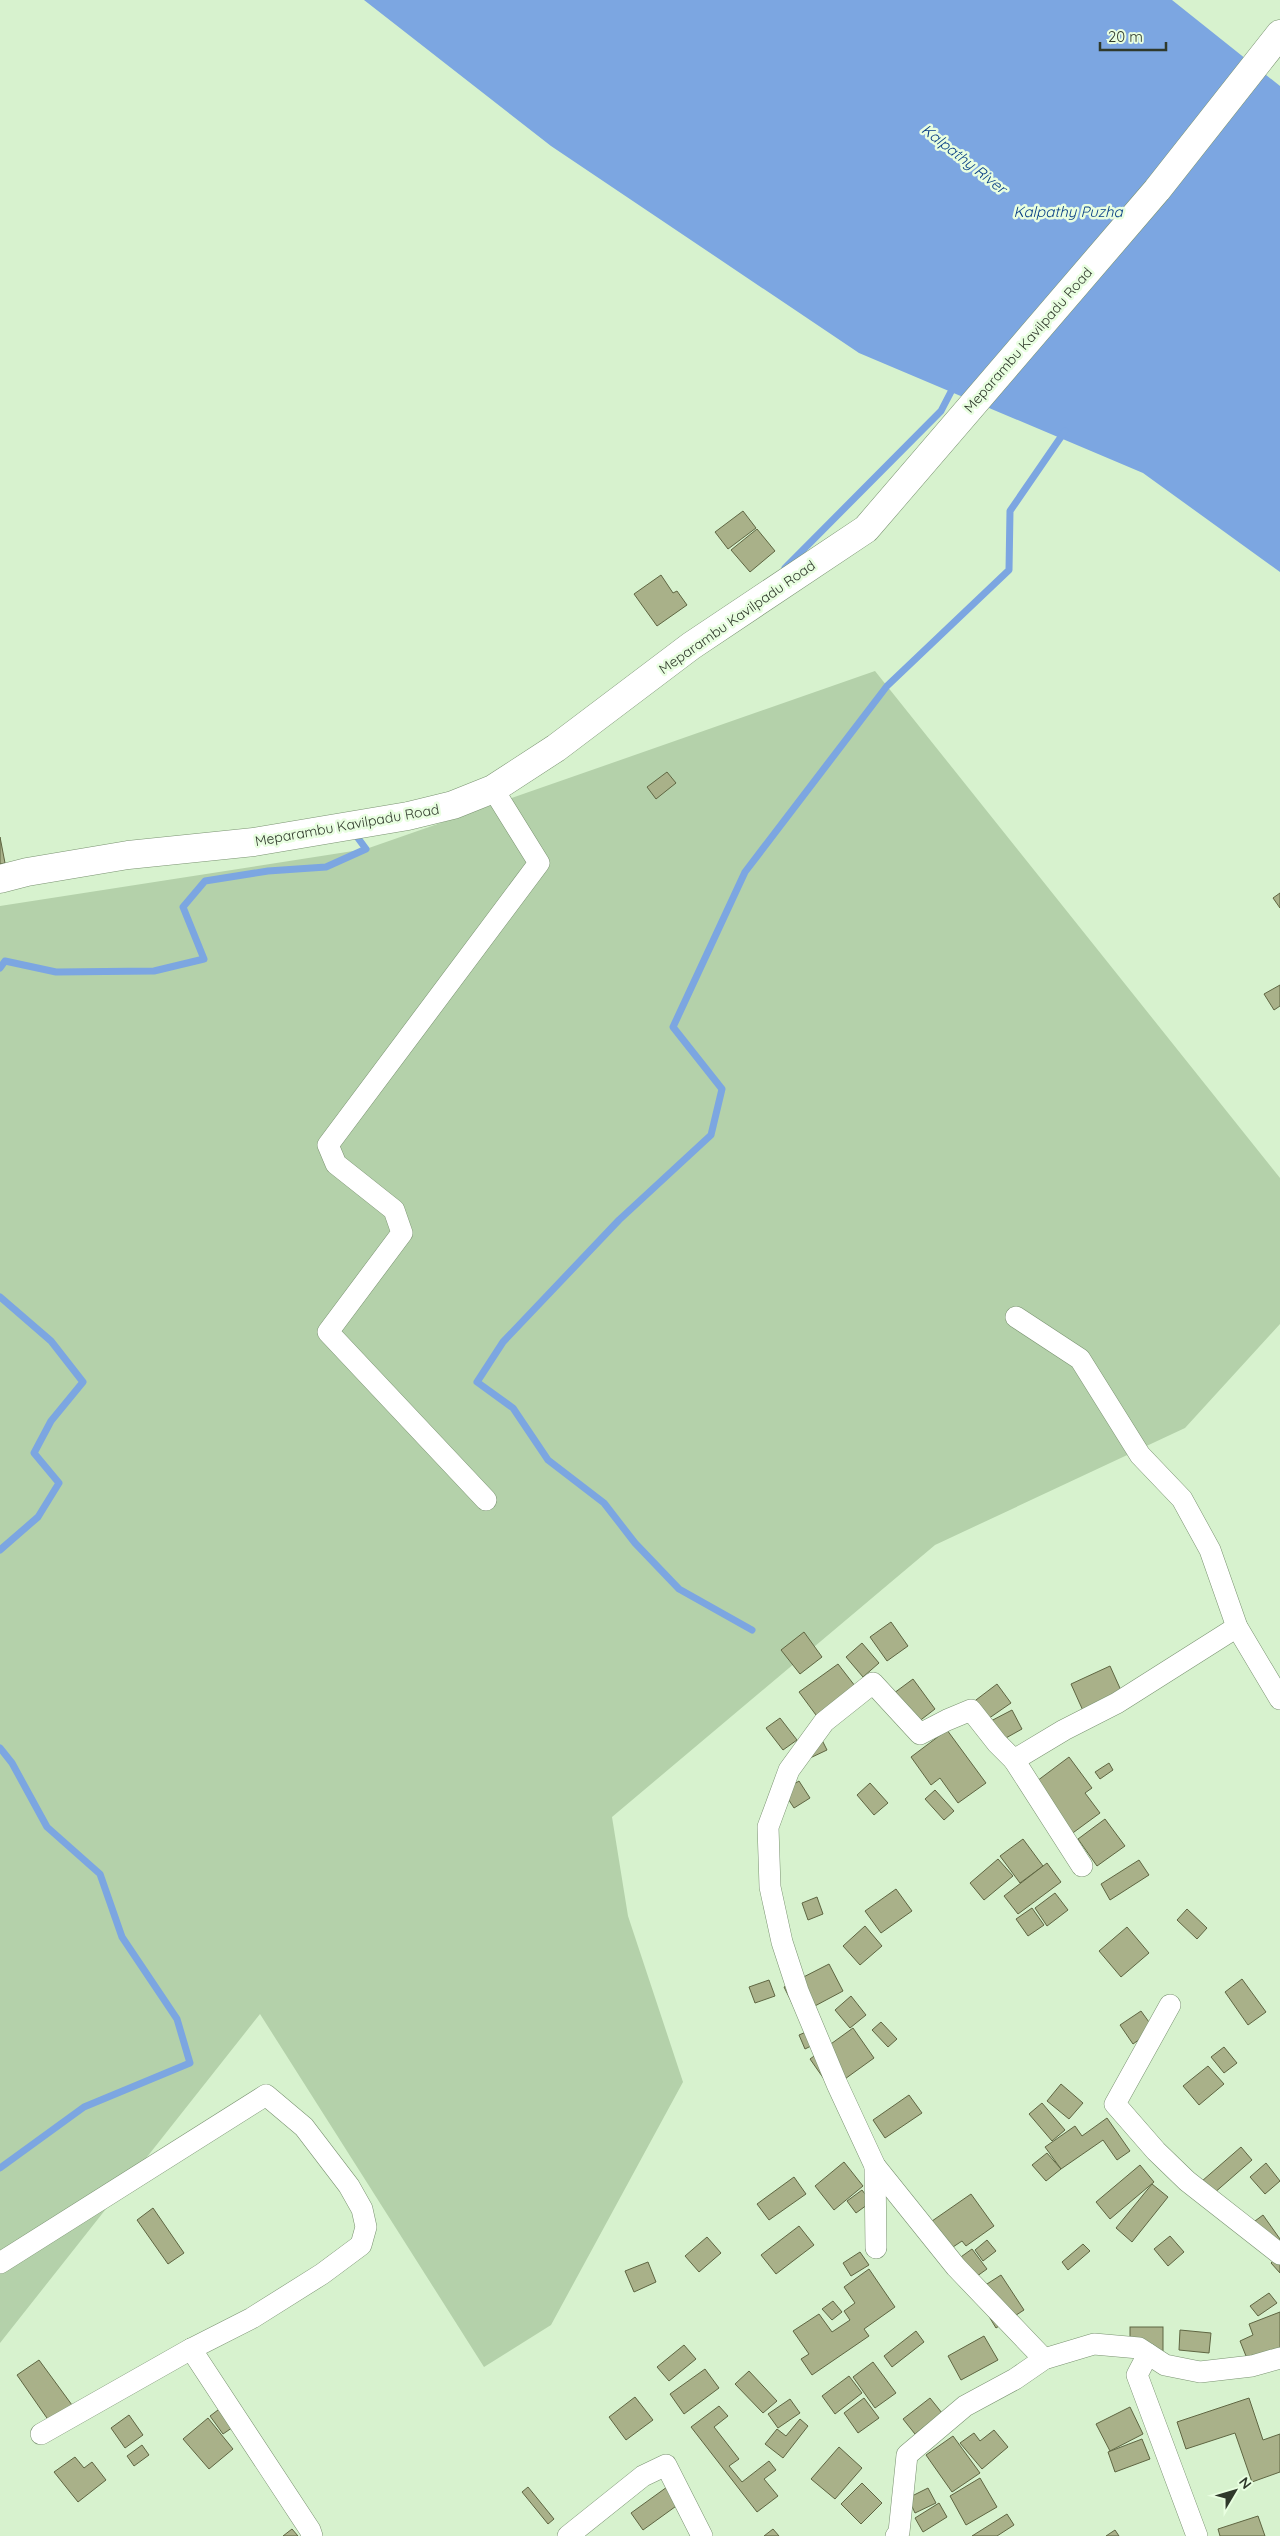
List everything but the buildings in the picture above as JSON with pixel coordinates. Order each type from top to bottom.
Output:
[{"type":"main road","name":"Meparambu Kavilpadu Road","points":[[0,879],[27,872],[128,855],[254,842],[408,816],[453,805],[493,788],[556,748],[691,646],[866,529],[1157,190],[1280,34]]},
{"type":"street","points":[[486,1500],[328,1332],[402,1233],[394,1210],[336,1164],[328,1145],[539,863],[493,788]]},
{"type":"street","points":[[1016,1317],[1080,1360],[1140,1455],[1182,1499],[1210,1550],[1237,1627],[1280,1700]]},
{"type":"street","points":[[1014,1760],[1064,1730],[1117,1703],[1237,1627]]},
{"type":"street","points":[[1044,2359],[956,2268],[876,2166],[837,2084],[798,1991],[782,1942],[770,1887],[768,1827],[789,1770],[824,1722],[873,1683],[920,1734],[971,1710],[997,1743],[1014,1760],[1082,1866]]},
{"type":"street","points":[[1170,2005],[1115,2104],[1156,2151],[1188,2182],[1280,2254]]},
{"type":"street","points":[[0,2263],[266,2095],[304,2127],[349,2186],[362,2209],[366,2226],[361,2245],[322,2274],[252,2318],[191,2349],[41,2434]]},
{"type":"street","points":[[876,2166],[876,2248]]},
{"type":"street","points":[[899,2535],[907,2455],[964,2406],[1015,2379],[1044,2359],[1094,2344],[1139,2348],[1156,2359],[1200,2372],[1252,2366],[1280,2359]]},
{"type":"street","points":[[191,2349],[310,2530],[312,2536]]},
{"type":"street","points":[[1156,2359],[1137,2374],[1197,2536]]},
{"type":"street","points":[[568,2536],[643,2476],[666,2465],[702,2536]]},
{"type":"green space","points":[[875,671],[1280,1178],[1280,1324],[1185,1428],[935,1545],[612,1817],[628,1916],[683,2082],[551,2325],[484,2367],[260,2014],[0,2343],[0,906],[366,849]]},
{"type":"water","name":"Kalpathy Puzha","points":[[364,0],[1172,0],[1280,86],[1280,572],[1143,473],[859,353],[551,146]]},
{"type":"waterway","points":[[785,568],[941,411],[955,384]]},
{"type":"waterway","points":[[752,1630],[679,1589],[635,1543],[604,1503],[548,1460],[513,1408],[477,1382],[503,1342],[619,1220],[711,1135],[722,1089],[673,1027],[745,872],[887,686],[1009,570],[1010,511],[1065,431]]},
{"type":"waterway","points":[[0,968],[5,961],[56,972],[154,971],[204,959],[183,907],[205,881],[268,871],[326,867],[366,849],[355,834]]},
{"type":"waterway","points":[[0,1297],[51,1341],[83,1382],[51,1421],[34,1453],[59,1483],[38,1517],[0,1550]]},
{"type":"waterway","points":[[0,1748],[12,1763],[47,1827],[100,1874],[122,1937],[177,2019],[190,2063],[84,2107],[0,2168]]},
{"type":"water label","name":"Kalpathy River","points":[[964,159]]}]
